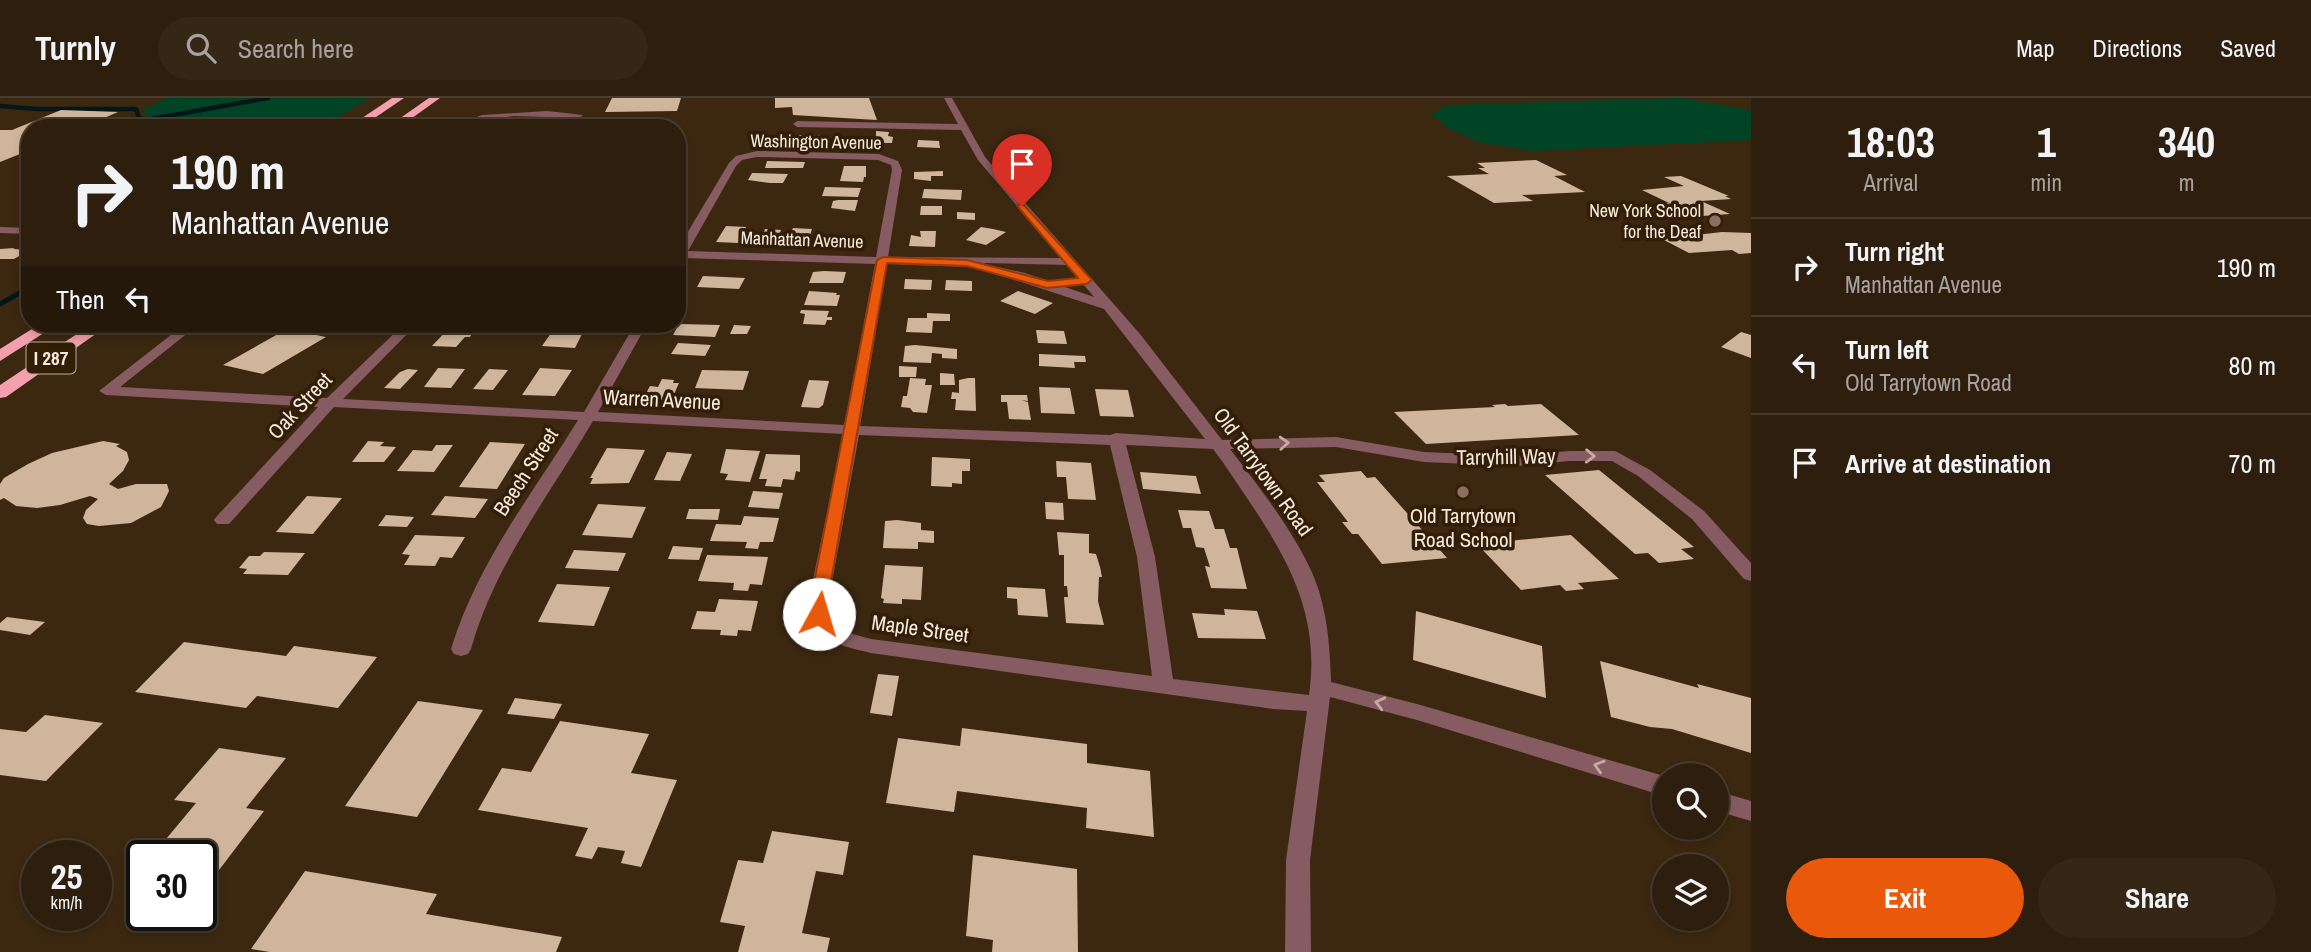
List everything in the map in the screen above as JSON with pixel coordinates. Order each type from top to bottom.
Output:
[{"type":"highway","points":[[366,119],[399,98]]},
{"type":"highway","points":[[404,119],[435,98]]},
{"type":"highway","name":"I 287","points":[[0,356],[36,333]]},
{"type":"highway","name":"I 287","points":[[0,393],[89,333]]},
{"type":"street","name":"Old Tarrytown Road","points":[[948,98],[981,158],[1135,337],[1216,444],[1292,551],[1308,589],[1318,632],[1320,695],[1298,860],[1298,952]]},
{"type":"street","points":[[478,119],[545,114],[579,115]]},
{"type":"street","name":"Washington Avenue","points":[[797,124],[963,127]]},
{"type":"street","name":"Washington Avenue","points":[[686,243],[732,165],[739,158],[770,154],[892,160]]},
{"type":"street","name":"Maple Street","points":[[892,160],[897,170],[883,260],[820,593],[819,614],[827,630],[847,640],[870,646],[1273,701],[1320,695]]},
{"type":"street","points":[[0,230],[21,231]]},
{"type":"street","name":"Manhattan Avenue","points":[[686,256],[967,263],[986,260],[1069,262]]},
{"type":"street","name":"Manhattan Avenue","points":[[967,263],[1047,284],[1108,306]]},
{"type":"street","name":"Manhattan Avenue","points":[[1047,284],[1086,280]]},
{"type":"street","name":"Warren Avenue","points":[[181,333],[106,391],[850,430],[1116,438],[1216,444]]},
{"type":"street","name":"Oak Street","points":[[223,520],[330,404],[402,333]]},
{"type":"street","name":"Beech Street","points":[[461,649],[468,618],[494,566],[588,417],[636,333]]},
{"type":"street","points":[[1116,438],[1146,557],[1163,684]]},
{"type":"street","name":"Tarryhill Way","points":[[1216,444],[1336,442],[1424,457],[1515,461],[1569,456],[1615,456],[1644,473],[1698,515],[1747,570]]},
{"type":"street","points":[[1320,695],[1417,712],[1652,782]]},
{"type":"street","points":[[1729,805],[1751,811]]},
{"type":"green space","points":[[167,98],[369,98],[335,119],[147,119],[144,109]]},
{"type":"green space","points":[[1681,98],[1751,110],[1751,140],[1534,151],[1480,143],[1448,128],[1431,114],[1447,105]]},
{"type":"building","points":[[612,98],[681,98],[677,111],[605,112]]},
{"type":"building","points":[[775,98],[869,98],[877,120],[793,115],[792,107],[775,108]]},
{"type":"building","points":[[61,110],[118,112],[102,119],[39,119]]},
{"type":"building","points":[[21,126],[21,154],[0,162],[0,130]]},
{"type":"building","points":[[876,131],[889,132],[888,136],[893,137],[892,143],[876,143]]},
{"type":"building","points":[[798,135],[828,136],[825,144],[795,143]]},
{"type":"building","points":[[918,140],[939,141],[940,148],[917,147]]},
{"type":"building","points":[[1536,160],[1567,175],[1554,176],[1585,192],[1522,195],[1533,201],[1494,203],[1447,176],[1489,174],[1478,168],[1485,168],[1477,163]]},
{"type":"building","points":[[767,161],[805,162],[803,168],[765,168]]},
{"type":"building","points":[[844,166],[866,166],[863,182],[840,181]]},
{"type":"building","points":[[943,171],[943,176],[931,176],[931,181],[914,179],[914,172]]},
{"type":"building","points":[[752,173],[788,174],[783,183],[770,183],[748,180]]},
{"type":"building","points":[[1681,176],[1729,196],[1725,196],[1731,199],[1701,201],[1730,214],[1662,219],[1635,206],[1669,203],[1642,190],[1684,186],[1664,177]]},
{"type":"building","points":[[825,187],[861,188],[858,197],[822,196]]},
{"type":"building","points":[[924,189],[962,190],[961,200],[922,198]]},
{"type":"building","points":[[858,200],[855,211],[831,208],[833,201]]},
{"type":"building","points":[[921,206],[942,206],[942,215],[920,215]]},
{"type":"building","points":[[957,212],[975,213],[975,220],[957,219]]},
{"type":"building","points":[[726,226],[746,227],[739,243],[716,242]]},
{"type":"building","points":[[981,227],[1006,232],[986,245],[966,240]]},
{"type":"building","points":[[793,228],[812,229],[808,242],[788,241]]},
{"type":"building","points":[[765,229],[781,230],[777,241],[761,241]]},
{"type":"building","points":[[920,231],[936,231],[935,247],[909,246],[911,235],[921,237]]},
{"type":"building","points":[[1722,232],[1751,233],[1751,253],[1739,254],[1732,250],[1689,253],[1662,239]]},
{"type":"building","points":[[834,236],[860,238],[857,249],[835,248],[837,243],[832,243]]},
{"type":"building","points":[[0,249],[21,249],[21,255],[14,259],[0,259]]},
{"type":"building","points":[[813,272],[846,272],[843,283],[809,283]]},
{"type":"building","points":[[703,276],[745,278],[739,289],[697,287]]},
{"type":"building","points":[[905,279],[932,280],[931,290],[904,289]]},
{"type":"building","points":[[946,280],[972,281],[972,291],[945,290]]},
{"type":"building","points":[[809,291],[837,293],[836,295],[840,295],[837,306],[804,305]]},
{"type":"building","points":[[1018,291],[1053,303],[1035,314],[1000,301]]},
{"type":"building","points":[[801,310],[829,311],[827,317],[832,317],[832,320],[827,320],[825,325],[803,324],[805,314],[800,313]]},
{"type":"building","points":[[927,313],[950,314],[950,321],[933,321],[932,333],[906,332],[908,318],[927,318]]},
{"type":"building","points":[[686,324],[720,325],[715,337],[673,335],[686,333]]},
{"type":"building","points":[[734,325],[751,326],[747,334],[730,334]]},
{"type":"building","points":[[1036,330],[1064,331],[1067,344],[1038,343]]},
{"type":"building","points":[[1741,332],[1751,335],[1751,358],[1721,347]]},
{"type":"building","points":[[274,333],[313,333],[326,337],[263,374],[223,365],[278,334]]},
{"type":"building","points":[[444,333],[472,333],[456,347],[432,346]]},
{"type":"building","points":[[551,333],[582,333],[575,348],[542,346]]},
{"type":"building","points":[[678,343],[711,345],[705,356],[671,354]]},
{"type":"building","points":[[905,346],[957,349],[957,359],[942,358],[942,354],[932,353],[931,363],[903,362]]},
{"type":"building","points":[[1039,354],[1085,356],[1086,362],[1074,362],[1075,368],[1039,366]]},
{"type":"building","points":[[899,366],[917,367],[916,377],[899,377]]},
{"type":"building","points":[[438,368],[465,369],[451,388],[424,387]]},
{"type":"building","points":[[540,368],[572,370],[555,396],[522,395]]},
{"type":"building","points":[[489,369],[508,370],[493,390],[473,389]]},
{"type":"building","points":[[418,370],[400,389],[384,388],[400,372]]},
{"type":"building","points":[[702,370],[749,371],[743,390],[695,388]]},
{"type":"building","points":[[940,373],[954,374],[955,385],[940,385]]},
{"type":"building","points":[[910,378],[926,379],[925,385],[932,385],[927,413],[913,412],[910,408],[901,407],[903,396],[907,396]]},
{"type":"building","points":[[975,378],[976,411],[955,410],[956,399],[951,399],[952,392],[959,393],[959,380]]},
{"type":"building","points":[[662,379],[679,383],[671,401],[643,399],[650,386],[658,387]]},
{"type":"building","points":[[809,380],[829,381],[823,405],[819,408],[801,407]]},
{"type":"building","points":[[1039,387],[1070,388],[1075,414],[1041,413]]},
{"type":"building","points":[[1095,389],[1128,390],[1134,417],[1100,416]]},
{"type":"building","points":[[1001,395],[1027,395],[1028,401],[1021,400],[1028,402],[1031,420],[1009,419],[1007,402],[1001,402]]},
{"type":"building","points":[[1541,404],[1579,435],[1426,444],[1394,412],[1495,407],[1492,405]]},
{"type":"building","points":[[103,441],[120,444],[116,446],[127,452],[129,460],[123,471],[109,484],[118,489],[136,484],[167,484],[169,491],[161,507],[131,523],[99,526],[87,524],[83,518],[86,510],[98,499],[90,496],[60,505],[37,508],[16,506],[4,498],[0,500],[0,484],[4,478],[28,464],[52,453]]},
{"type":"building","points":[[368,441],[384,442],[380,446],[396,447],[384,462],[352,462]]},
{"type":"building","points":[[490,442],[525,444],[497,489],[459,487]]},
{"type":"building","points":[[436,445],[453,445],[434,472],[397,471],[413,450],[432,451]]},
{"type":"building","points":[[607,448],[645,450],[629,483],[590,484],[593,478],[590,478]]},
{"type":"building","points":[[726,449],[760,451],[750,482],[725,480],[728,474],[720,473]]},
{"type":"building","points":[[667,452],[692,454],[680,481],[654,480]]},
{"type":"building","points":[[766,454],[800,455],[800,472],[796,471],[794,480],[783,479],[781,487],[765,486],[767,479],[759,479]]},
{"type":"building","points":[[932,457],[970,459],[970,471],[962,471],[962,484],[952,483],[952,487],[931,486]]},
{"type":"building","points":[[1056,461],[1091,463],[1096,500],[1068,499],[1066,477],[1057,477]]},
{"type":"building","points":[[1599,470],[1694,547],[1681,549],[1694,559],[1659,563],[1648,553],[1635,554],[1545,475]]},
{"type":"building","points":[[1361,471],[1367,478],[1375,477],[1447,558],[1382,564],[1358,534],[1352,534],[1342,522],[1348,522],[1317,482],[1325,482],[1319,475]]},
{"type":"building","points":[[1140,472],[1196,476],[1201,494],[1143,489]]},
{"type":"building","points":[[753,491],[783,493],[779,509],[748,507]]},
{"type":"building","points":[[307,496],[342,498],[313,534],[276,532]]},
{"type":"building","points":[[445,496],[488,499],[475,518],[431,515]]},
{"type":"building","points":[[1045,502],[1063,503],[1064,520],[1046,519]]},
{"type":"building","points":[[598,504],[646,507],[632,538],[582,535]]},
{"type":"building","points":[[689,509],[720,509],[718,520],[686,519]]},
{"type":"building","points":[[1178,510],[1209,511],[1215,529],[1224,529],[1230,548],[1237,548],[1247,589],[1211,588],[1205,566],[1210,567],[1204,548],[1196,547],[1191,528],[1183,528]]},
{"type":"building","points":[[386,515],[414,517],[407,527],[378,526]]},
{"type":"building","points":[[744,516],[779,518],[773,542],[760,542],[758,549],[745,548],[747,542],[710,541],[716,524],[741,525]]},
{"type":"building","points":[[885,521],[921,523],[921,530],[934,531],[934,543],[918,542],[918,549],[883,548]]},
{"type":"building","points":[[1057,532],[1089,534],[1089,553],[1096,554],[1102,577],[1099,577],[1098,601],[1104,625],[1066,623],[1064,597],[1068,597],[1067,586],[1064,586],[1064,555],[1059,555]]},
{"type":"building","points":[[415,535],[465,537],[452,558],[440,557],[435,566],[404,565],[410,555],[402,554]]},
{"type":"building","points":[[1571,535],[1619,579],[1578,583],[1584,589],[1566,591],[1560,585],[1521,590],[1477,544]]},
{"type":"building","points":[[673,546],[703,548],[699,560],[668,559]]},
{"type":"building","points":[[574,550],[626,553],[618,571],[565,568]]},
{"type":"building","points":[[264,552],[305,553],[288,575],[243,574],[247,569],[239,568],[249,556],[260,556]]},
{"type":"building","points":[[707,555],[768,557],[762,585],[750,584],[748,591],[733,590],[734,583],[698,581]]},
{"type":"building","points":[[885,565],[923,567],[921,600],[902,599],[902,604],[883,603],[884,599],[881,598]]},
{"type":"building","points":[[557,584],[610,587],[594,626],[538,622]]},
{"type":"building","points":[[1007,587],[1045,589],[1048,617],[1018,615],[1017,599],[1007,598]]},
{"type":"building","points":[[719,599],[758,601],[751,631],[738,630],[737,636],[720,635],[721,630],[691,629],[697,611],[715,612]]},
{"type":"building","points":[[1224,609],[1257,611],[1266,639],[1198,638],[1192,613],[1225,615]]},
{"type":"building","points":[[1416,611],[1542,646],[1546,698],[1413,660]]},
{"type":"building","points":[[7,617],[45,622],[30,635],[0,630],[0,623]]},
{"type":"building","points":[[184,642],[286,656],[294,646],[377,657],[338,708],[257,696],[246,708],[135,692]]},
{"type":"building","points":[[1600,661],[1699,688],[1697,684],[1751,698],[1751,753],[1672,729],[1650,727],[1611,717]]},
{"type":"building","points":[[878,674],[899,676],[892,716],[870,713]]},
{"type":"building","points":[[515,698],[562,704],[554,719],[507,714]]},
{"type":"building","points":[[418,701],[483,710],[417,817],[345,806]]},
{"type":"building","points":[[45,715],[103,723],[46,781],[0,775],[0,729],[26,732]]},
{"type":"building","points":[[560,721],[649,734],[631,773],[677,780],[641,867],[621,863],[625,851],[598,847],[592,859],[575,856],[588,828],[478,810],[502,768],[531,772]]},
{"type":"building","points":[[962,728],[1087,744],[1087,763],[1150,771],[1154,837],[1086,828],[1087,808],[957,791],[954,812],[886,803],[898,738],[960,746]]},
{"type":"building","points":[[219,748],[286,758],[246,808],[264,811],[217,873],[217,840],[165,840],[196,803],[174,800]]},
{"type":"building","points":[[772,831],[849,842],[843,875],[816,871],[802,933],[830,938],[827,952],[738,952],[745,926],[720,922],[738,860],[763,863]]},
{"type":"building","points":[[973,855],[1077,869],[1078,952],[992,952],[993,940],[966,936]]},
{"type":"building","points":[[305,871],[437,894],[426,914],[562,937],[556,952],[270,952],[251,949]]},
{"type":"waterway","points":[[151,119],[268,98]]},
{"type":"waterway","points":[[0,106],[36,109],[136,109],[139,119]]},
{"type":"waterway","points":[[0,304],[21,292]]},
{"type":"place","name":"New York School for the Deaf","points":[[1715,221]]},
{"type":"place","name":"Old Tarrytown Road School","points":[[1463,492]]},
{"type":"route","points":[[819,614],[820,593],[883,260],[967,263],[1047,284],[1086,280],[1022,206]]}]
